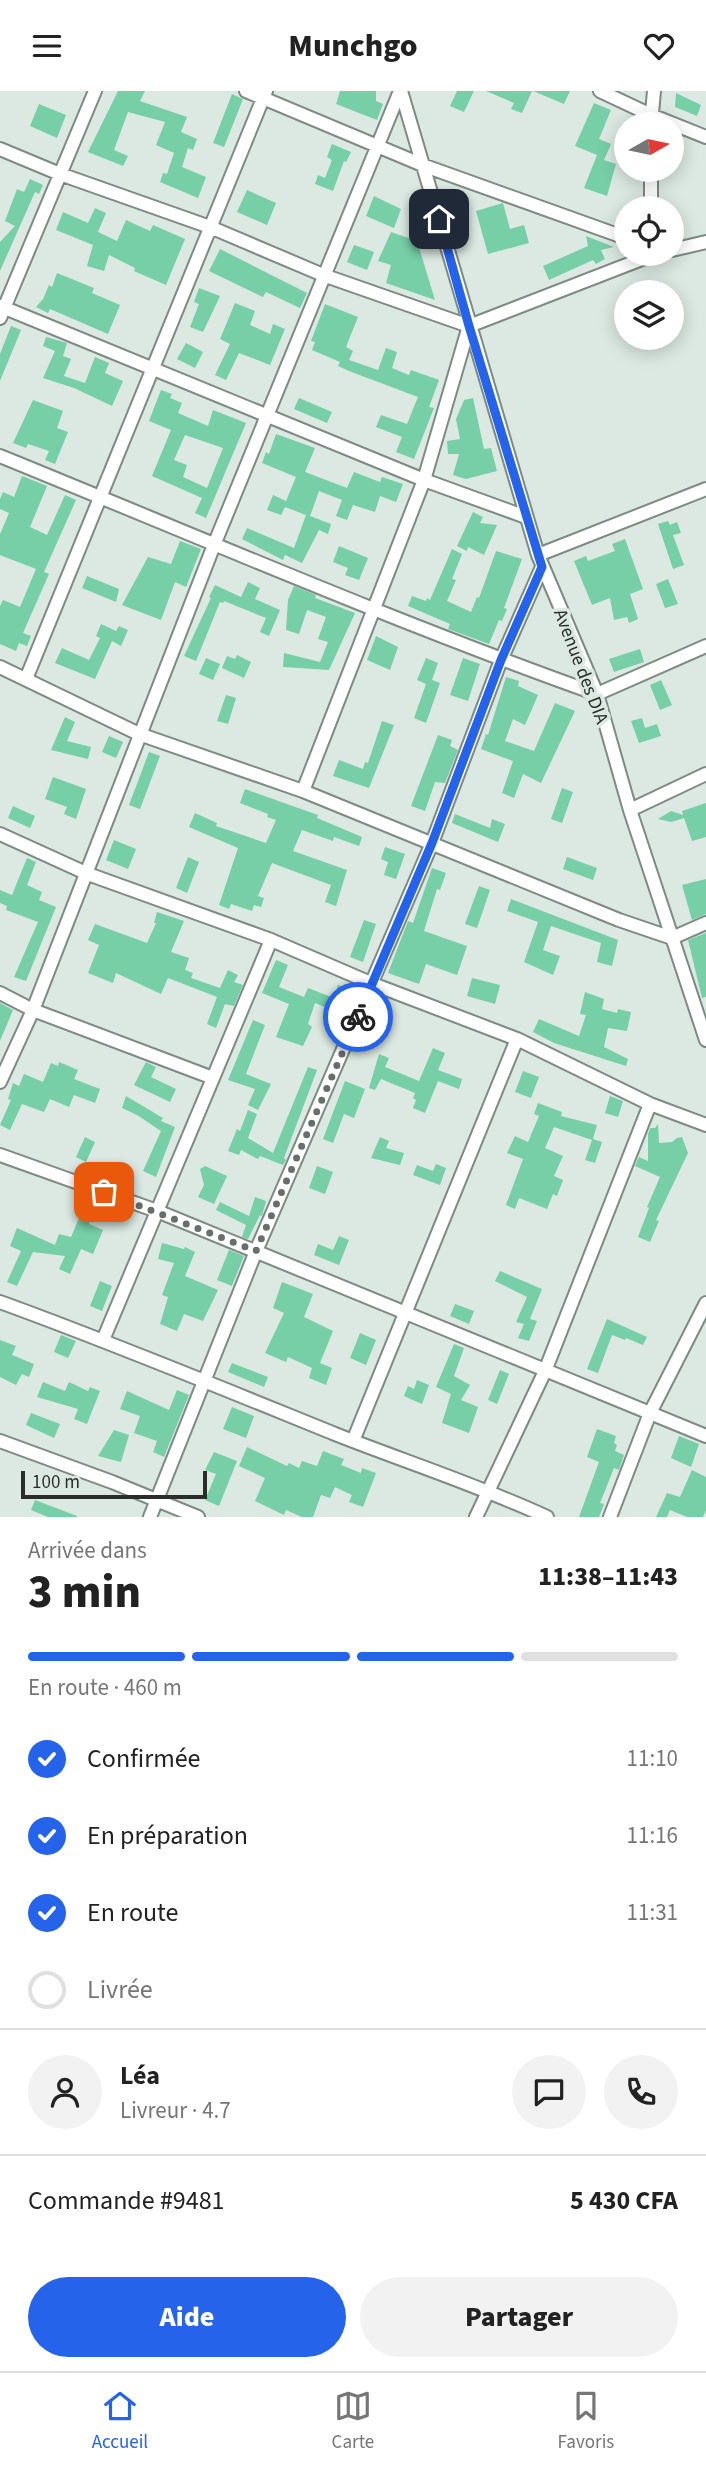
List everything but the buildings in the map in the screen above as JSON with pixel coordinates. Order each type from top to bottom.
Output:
[{"type":"street","points":[[94,91],[1,311],[152,369],[424,480],[526,517]]},
{"type":"street","points":[[246,91],[264,95],[425,166],[614,234]]},
{"type":"street","points":[[0,1082],[33,1010],[88,874],[139,734],[214,545],[400,91]]},
{"type":"street","name":"Avenue des DIA","points":[[400,91],[425,166],[469,326],[540,561],[597,694],[630,810],[706,1040]]},
{"type":"street","points":[[600,91],[637,112]]},
{"type":"street","points":[[652,112],[654,91]]},
{"type":"street","points":[[26,678],[264,95]]},
{"type":"street","points":[[684,130],[706,137]]},
{"type":"street","points":[[0,149],[60,174],[210,227],[323,275],[469,326],[622,266]]},
{"type":"street","points":[[684,247],[706,242]]},
{"type":"street","points":[[303,791],[424,480],[469,326]]},
{"type":"street","points":[[0,456],[373,609],[501,660],[597,694],[706,646]]},
{"type":"street","points":[[150,1517],[256,1251],[432,843],[540,561],[706,489]]},
{"type":"street","points":[[0,667],[139,734],[303,791],[619,919],[672,938],[706,923]]},
{"type":"street","points":[[630,810],[706,774]]},
{"type":"street","points":[[0,834],[88,874],[271,940],[373,984],[517,1039],[650,1104],[706,1125]]},
{"type":"street","points":[[103,1340],[271,940]]},
{"type":"street","points":[[0,993],[33,1010],[213,1078]]},
{"type":"street","points":[[353,1441],[517,1039]]},
{"type":"street","points":[[476,1517],[545,1371],[650,1104]]},
{"type":"street","points":[[0,1154],[157,1211],[706,1436]]},
{"type":"street","points":[[0,1302],[103,1340],[353,1441],[489,1490],[547,1517]]},
{"type":"street","points":[[610,1517],[650,1413],[706,1303]]},
{"type":"street","points":[[0,1441],[198,1517]]},
{"type":"way so far","points":[[104,1192],[256,1251],[358,1017]]},
{"type":"route","points":[[358,1017],[432,843],[501,660],[542,567],[439,219]]}]
